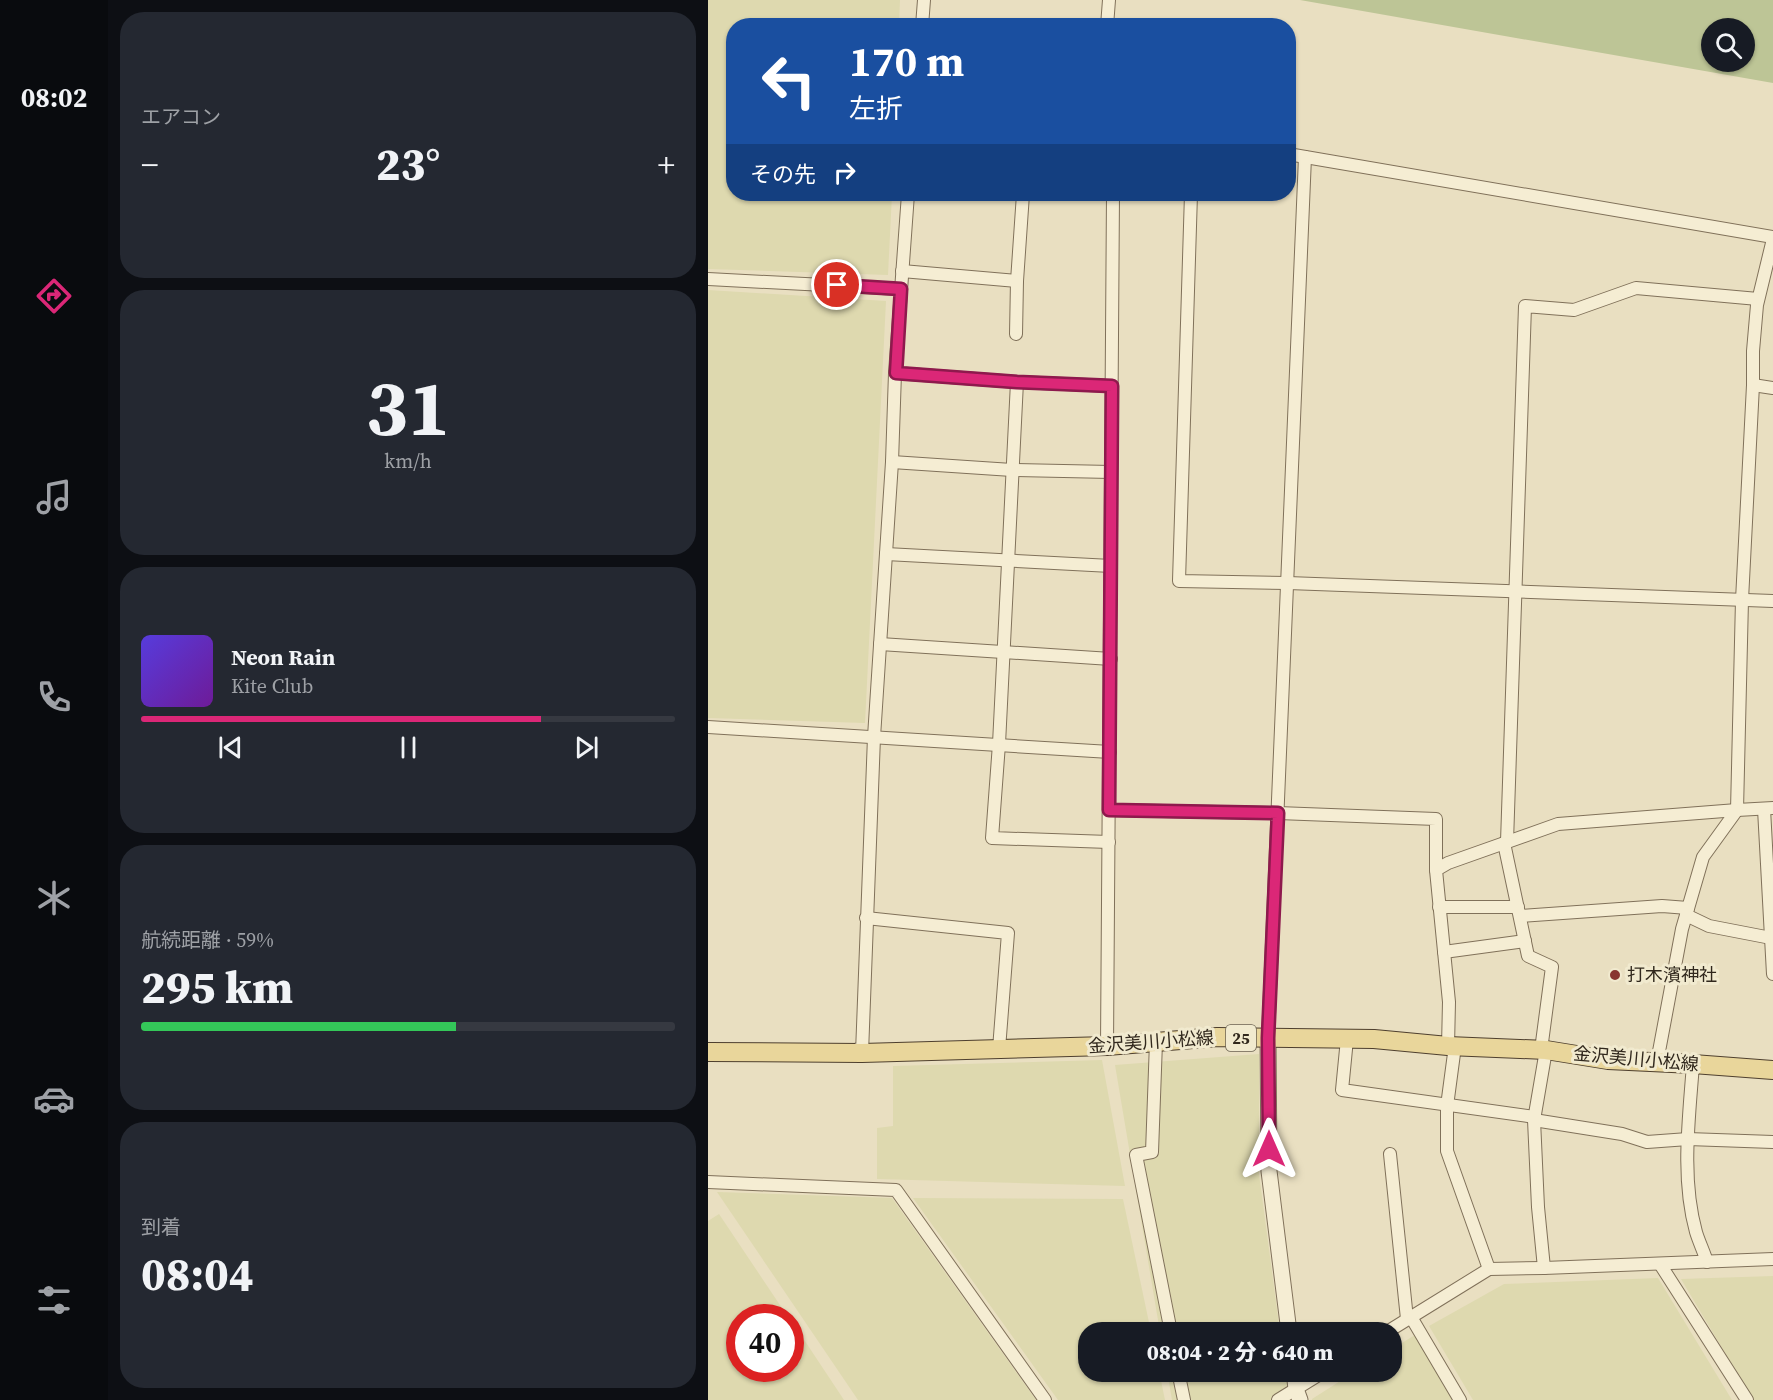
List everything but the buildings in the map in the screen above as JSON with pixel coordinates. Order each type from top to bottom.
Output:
[{"type":"main road","name":"金沢美川小松線","points":[[708,1052],[1107,1046],[1217,1037],[1374,1039],[1451,1046],[1544,1050],[1608,1060],[1773,1070]]},
{"type":"street","points":[[923,18],[924,0]]},
{"type":"street","points":[[1108,18],[1109,0]]},
{"type":"street","points":[[1296,155],[1773,238],[1758,299],[1753,351],[1742,600],[1737,810],[1703,857],[1682,929],[1657,1062]]},
{"type":"street","points":[[1288,1322],[1269,1171],[1268,1038],[1305,157]]},
{"type":"street","points":[[858,1050],[874,737],[907,201]]},
{"type":"street","points":[[1016,334],[1023,201]]},
{"type":"street","points":[[1107,1046],[1113,201]]},
{"type":"street","points":[[1191,201],[1179,581],[1773,601]]},
{"type":"street","points":[[902,271],[1017,281]]},
{"type":"street","points":[[708,279],[901,289]]},
{"type":"street","points":[[1544,1268],[1538,1207],[1534,1119],[1544,1050],[1552,967],[1528,956],[1506,842],[1525,306],[1574,310],[1636,288],[1758,299]]},
{"type":"street","points":[[896,373],[1112,386]]},
{"type":"street","points":[[1017,382],[1004,653],[992,838],[1109,842]]},
{"type":"street","points":[[1753,385],[1773,388]]},
{"type":"street","points":[[892,462],[1012,470],[1112,472]]},
{"type":"street","points":[[886,554],[1111,566]]},
{"type":"street","points":[[880,644],[1110,658]]},
{"type":"street","points":[[708,727],[1110,752]]},
{"type":"street","points":[[1436,870],[1448,863],[1558,824],[1769,809],[1773,974]]},
{"type":"street","points":[[1109,810],[1436,819],[1436,870],[1451,1046],[1446,1151],[1488,1269]]},
{"type":"street","points":[[1439,907],[1519,911],[1662,906],[1687,911],[1709,926],[1771,938]]},
{"type":"street","points":[[866,918],[1008,933],[999,1049]]},
{"type":"street","points":[[1444,952],[1525,941]]},
{"type":"street","points":[[1347,1039],[1342,1090],[1622,1134],[1647,1142],[1688,1139],[1773,1142]]},
{"type":"street","points":[[1156,1042],[1152,1152],[1136,1155],[1169,1322]]},
{"type":"street","points":[[1693,1064],[1688,1139],[1688,1189],[1696,1232],[1707,1262]]},
{"type":"street","points":[[1390,1154],[1409,1318],[1460,1400]]},
{"type":"street","points":[[708,1182],[896,1190],[1045,1400]]},
{"type":"street","points":[[1402,1322],[1488,1269],[1773,1260]]},
{"type":"street","points":[[1660,1264],[1747,1400]]},
{"type":"street","points":[[1180,1382],[1184,1400]]},
{"type":"street","points":[[1278,1400],[1298,1395],[1313,1382]]},
{"type":"shaded area","points":[[708,0],[900,0],[899,18],[726,18],[726,201],[892,201],[888,275],[708,269]]},
{"type":"shaded area","points":[[708,290],[886,301],[865,723],[708,718]]},
{"type":"shaded area","points":[[1259,1054],[1259,1174],[1279,1322],[1158,1322],[1115,1065]]},
{"type":"shaded area","points":[[1102,1060],[1125,1186],[877,1179],[877,1128],[893,1126],[893,1066]]},
{"type":"shaded area","points":[[717,1192],[892,1198],[1036,1400],[858,1400],[804,1320],[804,1304],[793,1304]]},
{"type":"shaded area","points":[[913,1198],[1123,1199],[1149,1322],[1078,1322],[1078,1382],[1161,1382],[1165,1400],[1058,1400]]},
{"type":"shaded area","points":[[719,1214],[779,1304],[726,1304],[726,1382],[804,1382],[804,1340],[844,1400],[708,1400],[708,1221]]},
{"type":"shaded area","points":[[1773,1276],[1773,1400],[1753,1400],[1681,1279]]},
{"type":"shaded area","points":[[1658,1278],[1732,1400],[1473,1400],[1429,1326],[1504,1284]]},
{"type":"shaded area","points":[[1415,1335],[1453,1400],[1312,1400],[1339,1382],[1402,1382],[1402,1343]]},
{"type":"shaded area","points":[[1169,1382],[1287,1382],[1290,1400],[1172,1400]]},
{"type":"green space","points":[[1300,0],[1773,0],[1773,83],[1710,72],[1755,72],[1755,18],[1701,18],[1701,70]]},
{"type":"place","name":"打木濱神社","points":[[1615,975]]},
{"type":"route","points":[[837,285],[901,289],[896,373],[1112,386],[1109,810],[1278,813],[1268,1038],[1269,1149]]}]
